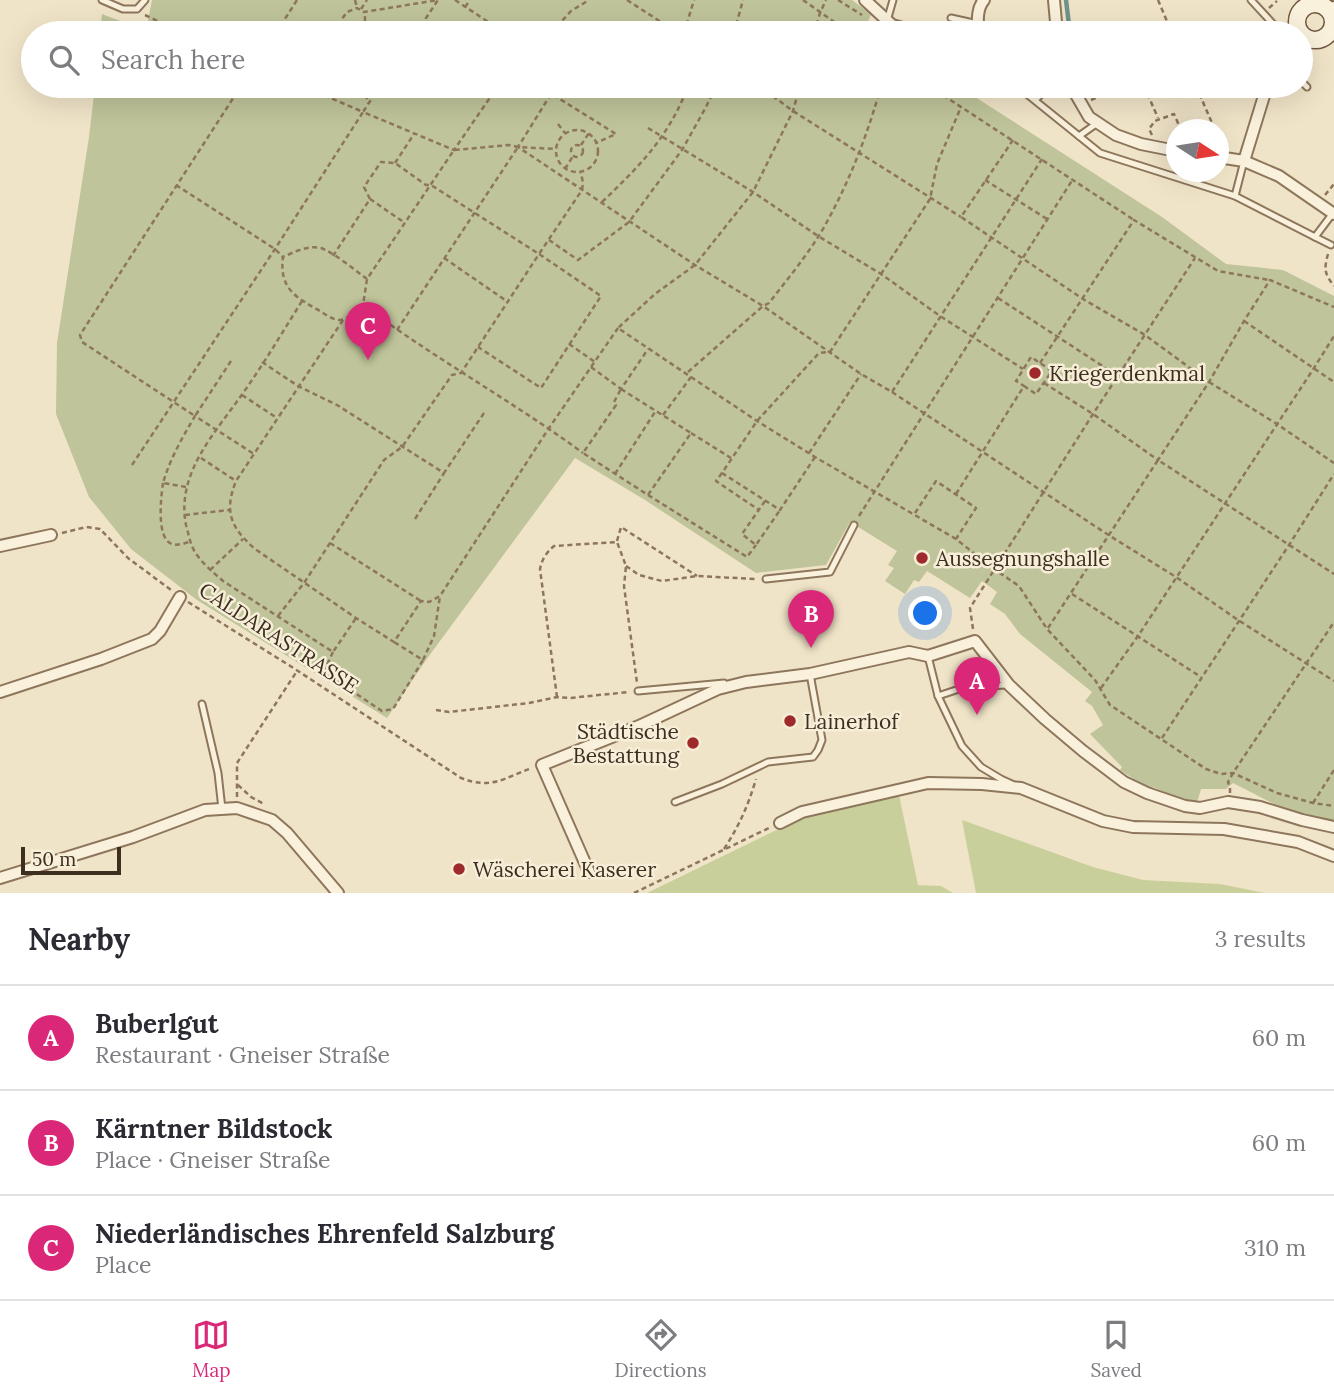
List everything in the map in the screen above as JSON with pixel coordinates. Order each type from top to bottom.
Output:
[{"type":"main road","points":[[1299,4],[1319,4],[1332,8],[1333,27],[1330,42]]},
{"type":"street","points":[[864,0],[887,21]]},
{"type":"street","points":[[979,21],[984,0]]},
{"type":"street","points":[[1054,0],[1056,21]]},
{"type":"street","points":[[1078,98],[1089,117],[1116,135],[1166,149]]},
{"type":"street","points":[[1244,161],[1263,98]]},
{"type":"street","points":[[1229,156],[1279,176],[1334,213]]},
{"type":"street","points":[[0,546],[51,536]]},
{"type":"street","points":[[0,692],[152,639],[160,631],[180,597]]},
{"type":"street","points":[[589,872],[542,765],[639,726],[718,689],[810,674],[909,652],[928,656],[975,641],[1009,684],[1045,719],[1124,782],[1185,806],[1200,808],[1228,802],[1260,807],[1334,827]]},
{"type":"street","points":[[780,822],[802,812],[928,783],[982,783],[1021,788],[1103,821],[1133,827],[1224,829],[1298,842],[1334,856]]},
{"type":"street","points":[[0,878],[132,837],[205,810],[237,808],[272,820],[287,833],[338,893]]},
{"type":"lane","points":[[102,0],[123,9],[137,9],[145,0]]},
{"type":"lane","points":[[887,21],[893,0]]},
{"type":"lane","points":[[1251,0],[1270,21]]},
{"type":"lane","points":[[951,18],[958,21]]},
{"type":"lane","points":[[1032,98],[1100,153],[1235,196],[1331,245]]},
{"type":"lane","points":[[1079,136],[1098,123]]},
{"type":"lane","points":[[1235,196],[1244,161]]},
{"type":"lane","points":[[1315,237],[1334,213]]},
{"type":"lane","points":[[766,579],[830,572],[854,525]]},
{"type":"lane","points":[[928,656],[938,696],[962,746],[981,767],[1021,788]]},
{"type":"lane","points":[[675,802],[768,762],[813,757],[822,740],[810,674]]},
{"type":"lane","points":[[638,691],[773,678]]},
{"type":"lane","points":[[938,696],[965,687],[1009,684]]},
{"type":"lane","points":[[202,704],[218,773],[222,809]]},
{"type":"path","points":[[284,21],[297,0]]},
{"type":"path","points":[[355,0],[365,21]]},
{"type":"path","points":[[361,10],[367,0]]},
{"type":"path","points":[[343,21],[344,15],[350,10],[438,0]]},
{"type":"path","points":[[424,21],[438,0]]},
{"type":"path","points":[[455,0],[487,21]]},
{"type":"path","points":[[465,7],[470,0]]},
{"type":"path","points":[[562,21],[571,11],[589,0]]},
{"type":"path","points":[[627,0],[659,21]]},
{"type":"path","points":[[688,21],[694,0]]},
{"type":"path","points":[[737,21],[743,0]]},
{"type":"path","points":[[803,0],[832,21]]},
{"type":"path","points":[[818,21],[826,0]]},
{"type":"path","points":[[1158,0],[1167,21]]},
{"type":"path","points":[[148,18],[155,21]]},
{"type":"path","points":[[233,98],[80,335],[82,342],[254,454]]},
{"type":"path","points":[[334,98],[454,150],[509,145],[556,149]]},
{"type":"path","points":[[367,98],[368,103]]},
{"type":"path","points":[[132,465],[275,250],[372,98]]},
{"type":"path","points":[[423,660],[255,549],[243,539],[234,526],[229,510],[236,481],[343,320],[363,305],[367,279],[490,98]]},
{"type":"path","points":[[397,330],[549,98]]},
{"type":"path","points":[[558,98],[616,134],[596,143]]},
{"type":"path","points":[[602,202],[639,167],[663,137],[684,98]]},
{"type":"path","points":[[549,240],[578,260],[629,222],[682,150],[710,98]]},
{"type":"path","points":[[775,98],[992,237],[1083,299],[1145,335],[1209,382],[1334,463]]},
{"type":"path","points":[[356,618],[333,652],[326,667],[328,675],[382,711],[393,709],[423,660],[434,636],[440,596],[549,428],[618,328],[654,295],[695,265],[753,192],[793,111],[797,98]]},
{"type":"path","points":[[687,373],[769,303],[818,236],[840,197],[877,98]]},
{"type":"path","points":[[947,98],[1218,271],[1270,280],[1333,307],[1334,301]]},
{"type":"path","points":[[1082,104],[1095,98]]},
{"type":"path","points":[[1149,98],[1159,119]]},
{"type":"path","points":[[1201,98],[1210,119]]},
{"type":"path","points":[[759,510],[716,481],[757,421],[819,354],[830,352],[930,199],[937,164],[961,107]]},
{"type":"path","points":[[1158,147],[1149,129],[1154,121],[1174,114],[1176,119]]},
{"type":"path","points":[[558,124],[565,133]]},
{"type":"path","points":[[648,128],[881,274],[940,316],[1023,369]]},
{"type":"path","points":[[573,130],[589,133],[596,143],[598,156],[595,164],[581,173],[565,169],[556,155],[559,139],[573,130]]},
{"type":"path","points":[[395,163],[415,133]]},
{"type":"path","points":[[573,156],[582,155],[581,146],[589,133]]},
{"type":"path","points":[[961,217],[1013,140]]},
{"type":"path","points":[[565,169],[573,156],[572,148],[581,146]]},
{"type":"path","points":[[518,147],[695,265],[763,306],[861,374],[1334,681]]},
{"type":"path","points":[[892,392],[1042,159]]},
{"type":"path","points":[[406,223],[370,199],[364,187],[381,162],[395,163],[540,254],[601,296],[541,388],[478,347]]},
{"type":"path","points":[[278,616],[304,583],[384,460],[402,447],[452,375],[461,373],[582,190],[581,173]]},
{"type":"path","points":[[854,525],[1073,179]]},
{"type":"path","points":[[985,180],[1047,219]]},
{"type":"path","points":[[176,185],[283,257]]},
{"type":"path","points":[[333,256],[370,199]]},
{"type":"path","points":[[1040,363],[1135,220]]},
{"type":"path","points":[[1331,245],[1324,268],[1334,286]]},
{"type":"path","points":[[283,257],[296,250],[322,248],[367,279]]},
{"type":"path","points":[[283,257],[281,272],[289,291],[335,320],[343,320]]},
{"type":"path","points":[[444,258],[508,302]]},
{"type":"path","points":[[975,641],[970,608],[1195,258]]},
{"type":"path","points":[[1047,629],[1209,382],[1270,280]]},
{"type":"path","points":[[998,298],[1118,376]]},
{"type":"path","points":[[302,301],[242,395],[216,429],[191,473],[186,487],[184,515],[196,554],[210,570],[333,652]]},
{"type":"path","points":[[363,305],[461,373],[747,557],[815,457]]},
{"type":"path","points":[[1244,321],[1334,382]]},
{"type":"path","points":[[618,328],[757,421],[956,539],[1018,586],[1047,629],[1101,688],[1110,705],[1206,769],[1221,774],[1233,773],[1277,793],[1334,806]]},
{"type":"path","points":[[1101,688],[1138,636],[1334,336]]},
{"type":"path","points":[[569,344],[595,362]]},
{"type":"path","points":[[583,453],[616,405],[614,402],[621,388],[648,348]]},
{"type":"path","points":[[1031,357],[1040,363],[1052,371],[1037,394],[1016,381],[1031,357]]},
{"type":"path","points":[[190,541],[170,544],[165,539],[161,518],[163,483],[179,444],[231,361]]},
{"type":"path","points":[[262,362],[298,386],[337,405],[444,473]]},
{"type":"path","points":[[591,367],[731,458]]},
{"type":"path","points":[[810,453],[861,374]]},
{"type":"path","points":[[663,415],[691,377]]},
{"type":"path","points":[[1044,383],[1334,574]]},
{"type":"path","points":[[956,494],[1024,386]]},
{"type":"path","points":[[242,395],[277,418]]},
{"type":"path","points":[[615,474],[656,410]]},
{"type":"path","points":[[415,519],[484,414]]},
{"type":"path","points":[[648,495],[691,433]]},
{"type":"path","points":[[200,458],[236,481]]},
{"type":"path","points":[[722,472],[780,510]]},
{"type":"path","points":[[1161,739],[1334,474]]},
{"type":"path","points":[[915,514],[936,481],[976,508],[956,539]]},
{"type":"path","points":[[163,483],[186,487]]},
{"type":"path","points":[[756,545],[742,534],[765,501]]},
{"type":"path","points":[[184,515],[229,510]]},
{"type":"path","name":"CALDARASTRASSE","points":[[51,536],[86,527],[100,529],[128,558],[180,597],[461,778],[473,783],[491,784],[542,765]]},
{"type":"path","points":[[436,710],[449,712],[557,697],[638,691],[624,586],[626,566],[617,542],[621,527],[697,576]]},
{"type":"path","points":[[210,570],[243,539]]},
{"type":"path","points":[[557,697],[540,569],[542,560],[554,546],[617,542]]},
{"type":"path","points":[[330,543],[421,601],[429,602],[440,596]]},
{"type":"path","points":[[626,566],[639,575],[662,581],[697,576],[766,579]]},
{"type":"path","points":[[1072,594],[1201,677]]},
{"type":"path","points":[[394,642],[421,601]]},
{"type":"path","points":[[1228,802],[1228,782],[1233,773],[1334,621]]},
{"type":"path","points":[[237,808],[237,763],[298,671]]},
{"type":"path","points":[[722,852],[749,803],[757,775],[768,762]]},
{"type":"path","points":[[1313,803],[1334,770]]},
{"type":"path","points":[[237,785],[264,804]]},
{"type":"path","points":[[634,893],[780,822]]},
{"type":"green space","points":[[152,0],[852,0],[871,14],[868,21],[148,21]]},
{"type":"green space","points":[[102,14],[120,21],[101,21]]},
{"type":"green space","points":[[94,98],[977,98],[1162,217],[1226,264],[1283,270],[1334,296],[1334,820],[1308,817],[1280,807],[1233,783],[1226,789],[1201,789],[1197,803],[1183,800],[1153,787],[1151,790],[1120,770],[1122,767],[1090,734],[1103,725],[1092,706],[1085,701],[1092,692],[1020,634],[1005,614],[990,604],[997,592],[982,581],[970,598],[927,571],[919,582],[914,580],[905,594],[885,581],[894,568],[888,565],[897,551],[850,522],[826,565],[756,573],[575,458],[426,660],[387,718],[197,600],[131,549],[89,497],[56,414],[57,343]]},
{"type":"green space","points":[[899,795],[918,885],[941,886],[953,893],[647,893],[801,818]]},
{"type":"green space","points":[[962,820],[1093,867],[1143,880],[1220,884],[1265,893],[976,893]]},
{"type":"waterway","points":[[1066,0],[1069,21]]},
{"type":"place","name":"Niederländisches Ehrenfeld Salzburg","points":[[368,360]]},
{"type":"place","name":"Kriegerdenkmal","points":[[1035,373]]},
{"type":"place","name":"Aussegnungshalle","points":[[922,558]]},
{"type":"place","name":"Kärntner Bildstock","points":[[811,648]]},
{"type":"place","name":"Buberlgut","points":[[977,715]]},
{"type":"place","name":"Lainerhof","points":[[790,721]]},
{"type":"place","name":"Städtische Bestattung","points":[[693,743]]},
{"type":"place","name":"Wäscherei Kaserer","points":[[459,869]]}]
